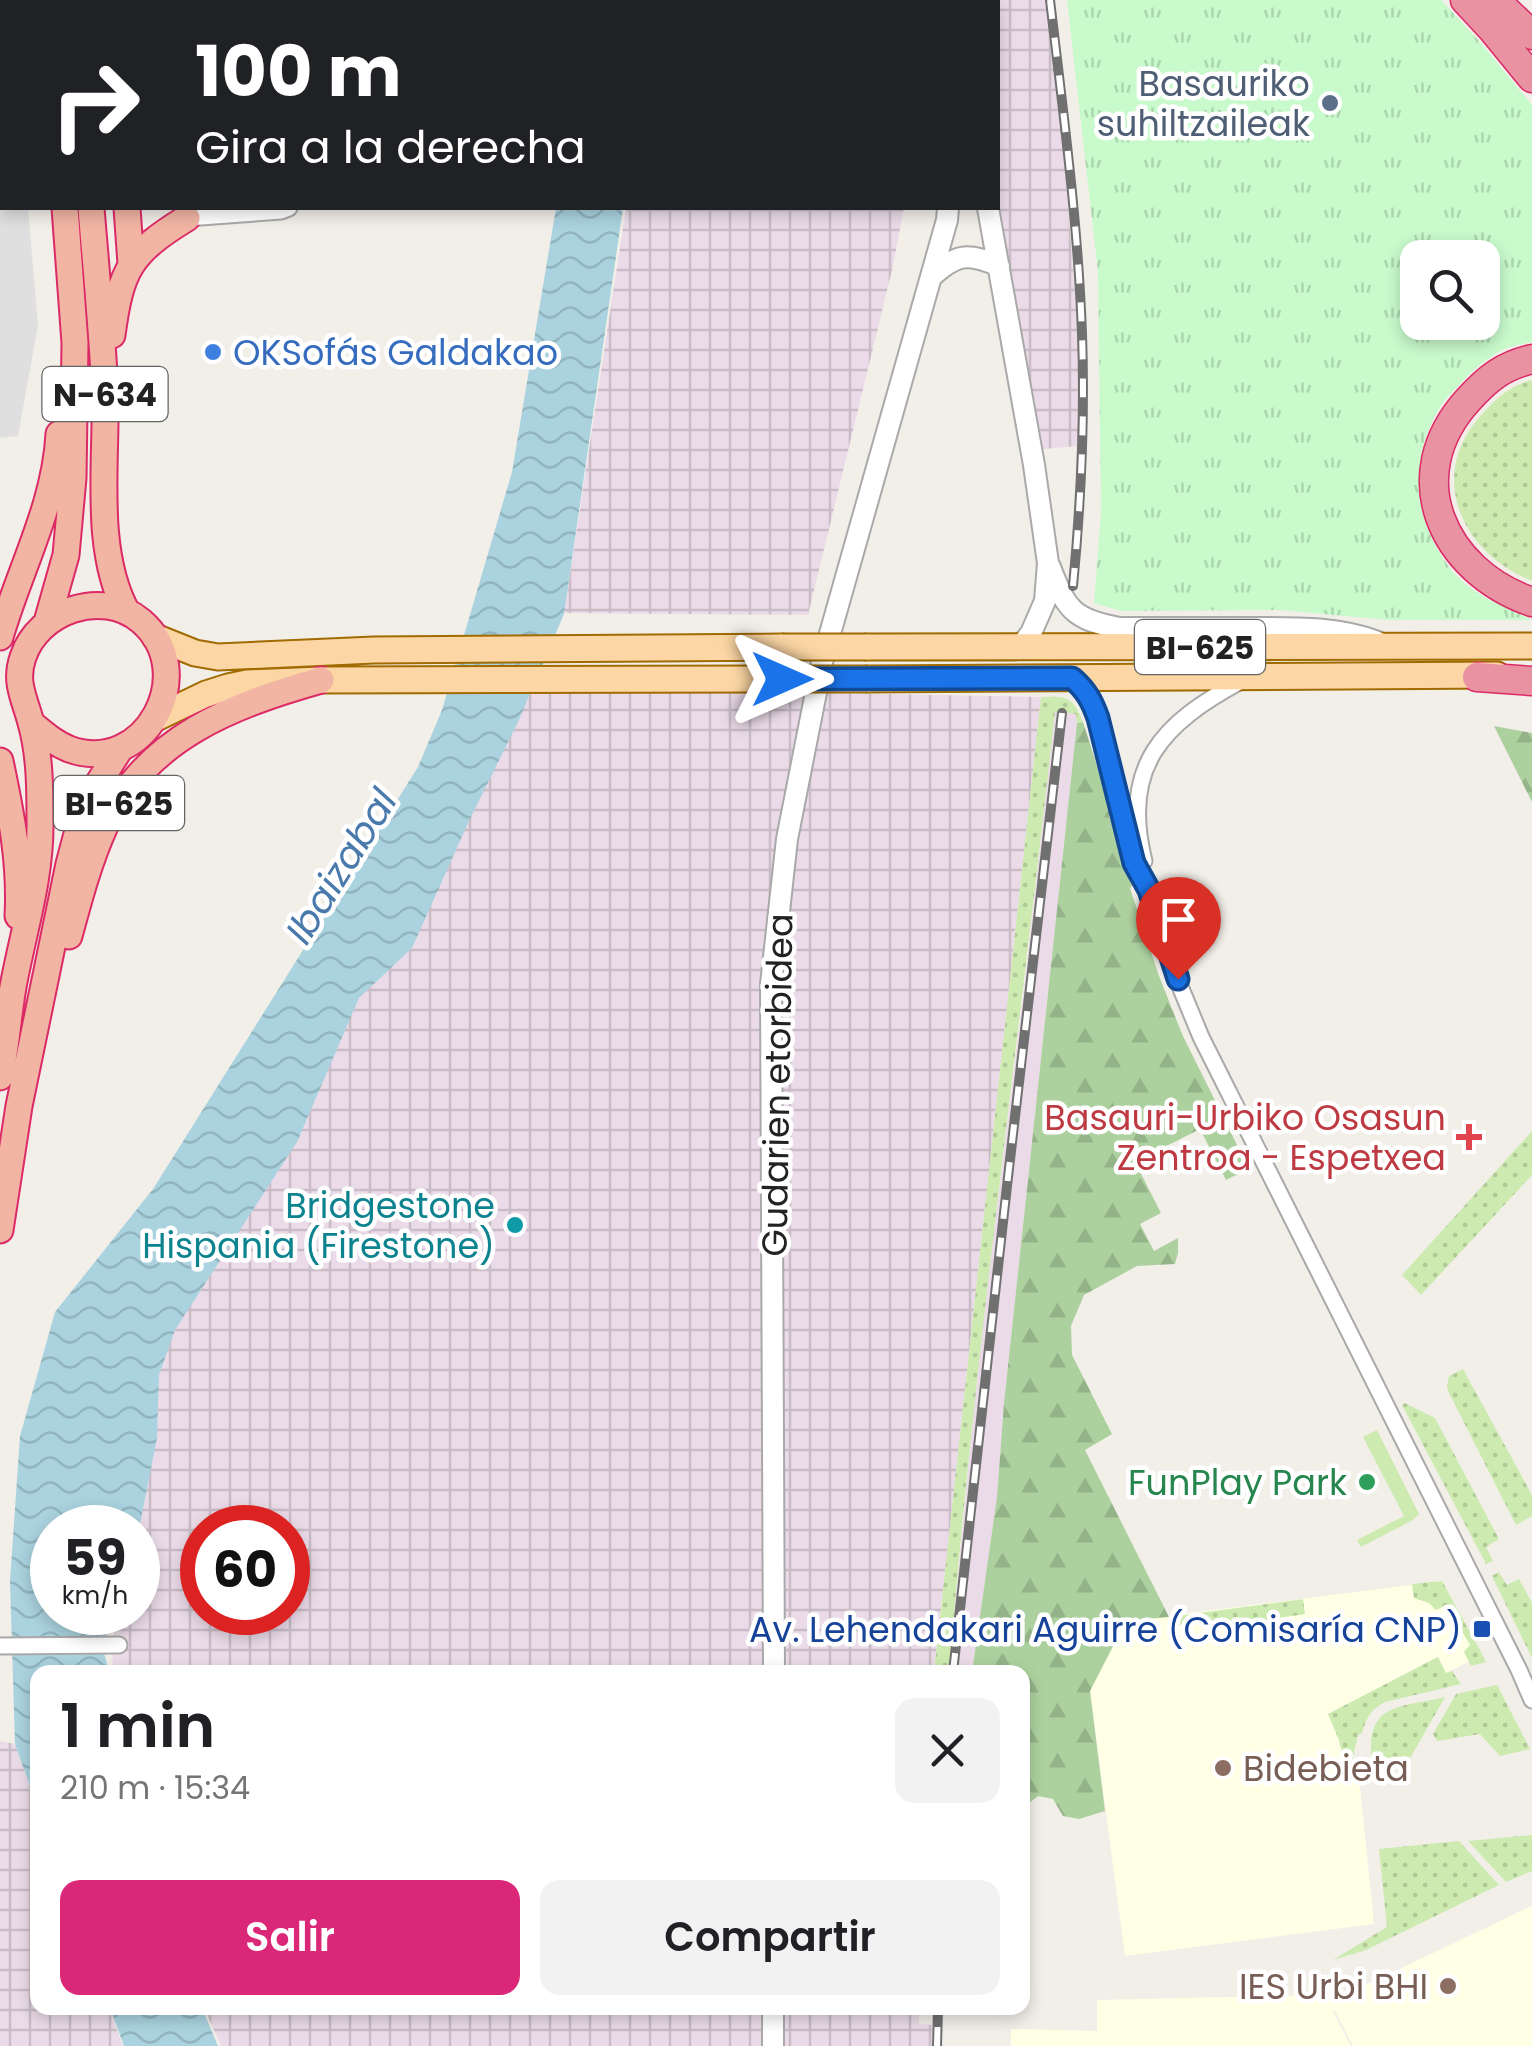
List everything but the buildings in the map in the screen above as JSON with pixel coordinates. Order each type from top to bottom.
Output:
[{"type":"highway","points":[[1465,0],[1532,78]]},
{"type":"highway","points":[[1495,0],[1532,35]]},
{"type":"highway","name":"N-634","points":[[0,1078],[36,880],[40,825],[39,774],[18,677],[22,657],[35,633],[47,622],[54,604],[66,554],[73,478],[75,361],[65,210]]},
{"type":"highway","name":"N-634","points":[[91,210],[104,390],[109,561],[127,612],[142,621],[155,638]]},
{"type":"highway","points":[[127,210],[131,264]]},
{"type":"highway","points":[[167,210],[188,218]]},
{"type":"highway","points":[[104,390],[115,310],[125,273],[159,236],[188,218]]},
{"type":"highway","points":[[1532,359],[1511,364],[1485,381],[1454,415],[1439,448],[1433,478],[1436,506],[1449,539],[1468,564],[1502,590],[1532,602]]},
{"type":"highway","name":"N-634","points":[[0,637],[45,511],[58,448],[61,402],[75,361]]},
{"type":"highway","points":[[47,622],[87,606],[108,606],[127,612]]},
{"type":"highway","points":[[31,723],[52,741],[72,750],[96,754],[120,749],[133,741],[156,718],[164,696],[167,676],[155,638]]},
{"type":"highway","points":[[1477,677],[1532,680]]},
{"type":"highway","name":"BI-625","points":[[34,1030],[56,984],[86,876],[106,825],[123,796],[157,757],[195,728],[238,706],[321,680]]},
{"type":"highway","points":[[0,1230],[19,1106],[60,901],[81,819],[120,749]]},
{"type":"highway","name":"N-634","points":[[0,761],[18,862],[14,986]]},
{"type":"main road","name":"BI-625","points":[[155,638],[218,657],[563,648],[1532,646]]},
{"type":"main road","name":"BI-625","points":[[156,718],[206,694],[246,683],[321,680],[1477,677],[1532,673]]},
{"type":"street","points":[[188,218],[285,210]]},
{"type":"street","points":[[988,210],[1048,563],[1044,602],[1031,634],[1020,647]]},
{"type":"street","name":"Gudarien etorbidea","points":[[774,1665],[771,984],[787,839],[822,662],[952,212]]},
{"type":"street","points":[[931,277],[956,258],[973,256],[999,266]]},
{"type":"street","points":[[1048,563],[1066,604],[1081,616],[1105,625],[1318,629],[1355,633],[1390,646]]},
{"type":"street","points":[[1072,678],[1091,699],[1098,718],[1134,863],[1149,890],[1201,1036],[1532,1700]]},
{"type":"street","points":[[1149,890],[1138,809],[1152,752],[1196,706],[1249,678]]},
{"type":"street","points":[[0,1646],[119,1645]]},
{"type":"street","points":[[1519,1670],[1532,1692]]},
{"type":"street","points":[[774,2015],[774,2046]]},
{"type":"shaded area","points":[[1000,0],[1047,0],[1056,55],[1078,333],[1080,446],[1042,449],[1000,208]]},
{"type":"shaded area","points":[[0,210],[28,210],[38,325],[18,436],[0,438]]},
{"type":"shaded area","points":[[626,210],[904,210],[808,615],[564,613]]},
{"type":"shaded area","points":[[532,688],[1041,697],[935,1665],[112,1665],[114,1635],[160,1635],[160,1505],[135,1505],[125,1422],[217,1209]]},
{"type":"shaded area","points":[[1055,712],[1076,714],[997,1497],[973,1665],[950,1665],[979,1352]]},
{"type":"shaded area","name":"Bidebieta","points":[[1442,1581],[1482,1655],[1446,1673],[1437,1657],[1328,1714],[1346,1769],[1358,1768],[1374,1924],[1125,1956],[1090,1691],[1126,1621]]},
{"type":"shaded area","points":[[0,1741],[15,1744],[30,1787],[30,2015],[112,2015],[123,2046],[0,2046]]},
{"type":"shaded area","points":[[1532,1906],[1532,2046],[1353,2046],[1334,2009],[1351,2046],[1011,2046],[1011,2029],[1097,2031],[1097,2000],[1310,1995],[1330,1991],[1332,2001]]},
{"type":"shaded area","points":[[207,2015],[919,2015],[919,2024],[932,2025],[932,2046],[221,2046]]},
{"type":"green space","points":[[1067,0],[1441,0],[1532,105],[1532,342],[1490,357],[1442,404],[1429,427],[1419,470],[1423,514],[1441,555],[1463,582],[1532,620],[1389,620],[1280,610],[1121,611],[1094,603],[1101,511],[1098,272]]},
{"type":"green space","points":[[1532,380],[1532,581],[1507,568],[1470,532],[1454,487],[1456,462],[1465,438],[1482,414],[1504,393]]},
{"type":"green space","points":[[1041,697],[1057,697],[1068,699],[1083,722],[1077,723],[1076,714],[1055,712],[985,1312],[950,1665],[935,1665]]},
{"type":"green space","points":[[1083,722],[1159,976],[1182,1034],[1245,1161],[1242,1172],[1226,1180],[1200,1129],[1135,1162],[1161,1213],[1140,1224],[1154,1251],[1178,1238],[1175,1264],[1137,1266],[1084,1295],[1071,1326],[1072,1355],[1112,1434],[1085,1450],[1169,1617],[1126,1621],[1090,1691],[1105,1811],[1079,1819],[1063,1816],[1053,1799],[1038,1796],[1030,1802],[1030,1665],[973,1665],[997,1497],[1077,723]]},
{"type":"green space","points":[[1494,726],[1532,733],[1532,802]]},
{"type":"green space","points":[[1532,1131],[1532,1175],[1421,1295],[1402,1275]]},
{"type":"green space","points":[[1463,1369],[1532,1495],[1532,1516],[1516,1525],[1449,1393],[1449,1376]]},
{"type":"green space","points":[[1402,1405],[1435,1418],[1499,1539],[1486,1547],[1493,1561],[1486,1564]]},
{"type":"green space","points":[[1377,1430],[1419,1514],[1361,1547],[1357,1540],[1404,1516],[1363,1437]]},
{"type":"green space","points":[[1499,1572],[1507,1585],[1519,1579],[1532,1603],[1532,1658],[1492,1576]]},
{"type":"green space","points":[[1442,1581],[1486,1662],[1471,1666],[1464,1652],[1470,1645],[1447,1605],[1436,1610],[1414,1598],[1412,1584]]},
{"type":"green space","points":[[1303,1599],[1305,1614],[1238,1624],[1177,1625],[1169,1617]]},
{"type":"green space","points":[[1438,1657],[1446,1673],[1452,1671],[1461,1684],[1385,1702],[1376,1708],[1358,1735],[1350,1769],[1346,1769],[1328,1714]]},
{"type":"green space","points":[[1497,1685],[1530,1749],[1500,1756],[1480,1734],[1437,1741],[1433,1734],[1456,1694]]},
{"type":"green space","points":[[1445,1697],[1408,1762],[1372,1766],[1373,1730],[1379,1719],[1398,1707]]},
{"type":"green space","points":[[1532,1835],[1532,1871],[1506,1882],[1468,1841]]},
{"type":"green space","points":[[1459,1841],[1499,1885],[1366,1950],[1333,1960],[1387,1927],[1379,1849]]},
{"type":"water","points":[[556,210],[623,210],[564,614],[518,722],[412,948],[359,998],[297,1142],[175,1330],[159,1375],[157,1438],[144,1505],[30,1505],[30,1635],[106,1635],[102,1645],[107,1665],[30,1665],[30,1786],[15,1744],[10,1581],[20,1436],[55,1312],[153,1189],[418,767],[442,710],[512,472]]},
{"type":"water","points":[[113,2015],[205,2015],[218,2046],[124,2046]]},
{"type":"railway","points":[[1050,0],[1074,208],[1082,334],[1082,460],[1073,586]]},
{"type":"railway","points":[[954,1665],[1062,713]]},
{"type":"railway","points":[[937,2046],[938,2015]]},
{"type":"place","name":"Basauriko suhiltzaileak","points":[[1330,103]]},
{"type":"place","name":"OKSofás Galdakao","points":[[213,352]]},
{"type":"place","name":"Basauri-Urbiko Osasun Zentroa - Espetxea","points":[[1469,1137]]},
{"type":"place","name":"Bridgestone Hispania (Firestone)","points":[[515,1225]]},
{"type":"place","name":"FunPlay Park","points":[[1367,1482]]},
{"type":"place","name":"Av. Lehendakari Aguirre (Comisaría CNP)","points":[[1482,1629]]},
{"type":"place","name":"Bidebieta","points":[[1223,1768]]},
{"type":"place","name":"IES Urbi BHI","points":[[1448,1986]]},
{"type":"route","points":[[782,679],[1072,678],[1091,699],[1098,718],[1134,863],[1149,890],[1178,979]]},
{"type":"water label","name":"Ibaizabal","points":[[341,866]]}]
